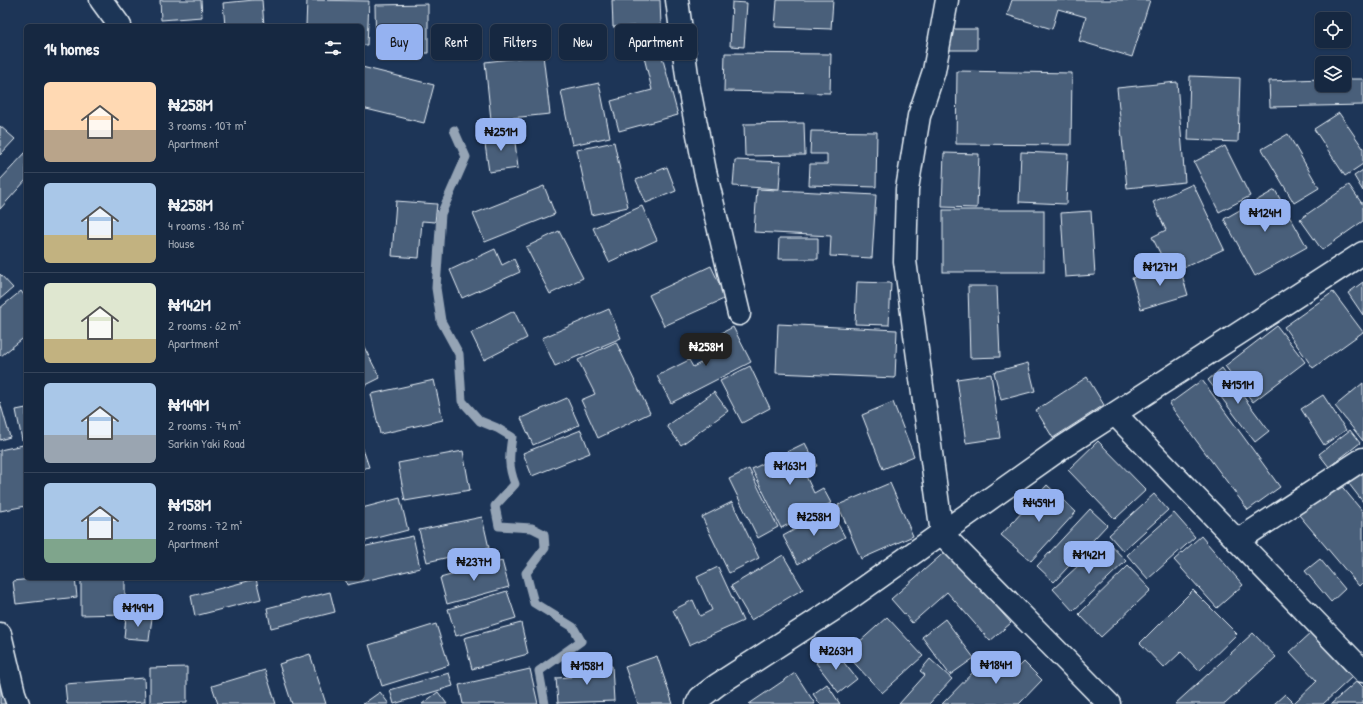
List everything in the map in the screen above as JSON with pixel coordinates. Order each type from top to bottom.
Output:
[{"type":"street","points":[[100,0],[118,24]]},
{"type":"street","points":[[677,0],[688,83],[705,171],[739,314]]},
{"type":"street","points":[[946,0],[934,71],[919,116],[907,189],[905,261],[942,534],[1109,704]]},
{"type":"street","points":[[697,704],[700,698],[717,685],[836,608],[1060,449],[1363,253]]},
{"type":"street","points":[[1115,414],[1363,671]]},
{"type":"street","points":[[1237,541],[1363,459]]},
{"type":"street","points":[[0,634],[18,704]]},
{"type":"building","points":[[160,0],[201,0],[202,17],[161,20]]},
{"type":"building","points":[[262,0],[264,24],[225,24],[223,3]]},
{"type":"building","points":[[307,0],[369,1],[367,45],[364,45],[364,24],[306,24]]},
{"type":"building","points":[[612,0],[660,0],[661,24],[615,24],[615,27],[613,27]]},
{"type":"building","points":[[777,0],[833,0],[831,29],[775,27]]},
{"type":"building","points":[[1012,0],[1150,0],[1132,57],[1079,41],[1086,17],[1058,9],[1052,29],[1007,15]]},
{"type":"building","points":[[732,2],[747,3],[744,47],[730,46]]},
{"type":"building","points":[[428,4],[428,53],[423,53],[423,24],[376,24],[376,54],[375,5]]},
{"type":"building","points":[[942,29],[977,29],[977,50],[941,50]]},
{"type":"building","points":[[725,53],[831,54],[830,93],[724,91]]},
{"type":"building","points":[[502,60],[544,60],[550,114],[491,120],[485,62]]},
{"type":"building","points":[[645,60],[663,60],[678,115],[619,131],[611,101],[652,90]]},
{"type":"building","points":[[364,68],[434,85],[424,123],[364,108]]},
{"type":"building","points":[[957,71],[1072,73],[1071,145],[956,144]]},
{"type":"building","points":[[1190,76],[1240,78],[1238,142],[1188,140]]},
{"type":"building","points":[[1315,79],[1315,92],[1351,92],[1351,79],[1363,79],[1363,105],[1270,107],[1269,81]]},
{"type":"building","points":[[1177,82],[1185,182],[1127,188],[1117,88]]},
{"type":"building","points":[[599,83],[610,137],[572,145],[561,91]]},
{"type":"building","points":[[1339,113],[1363,148],[1363,164],[1345,176],[1314,129]]},
{"type":"building","points":[[804,123],[805,155],[745,156],[744,124]]},
{"type":"building","points":[[0,126],[15,139],[0,155]]},
{"type":"building","points":[[811,131],[877,132],[876,187],[809,185],[810,164],[827,164],[827,154],[810,154]]},
{"type":"building","points":[[514,133],[518,168],[489,172],[484,137]]},
{"type":"building","points":[[1288,134],[1319,188],[1294,203],[1262,149]]},
{"type":"building","points":[[614,142],[628,207],[591,215],[577,150]]},
{"type":"building","points":[[1225,146],[1250,196],[1219,212],[1194,162]]},
{"type":"building","points":[[1021,152],[1068,154],[1066,204],[1019,202]]},
{"type":"building","points":[[944,153],[979,154],[977,208],[942,207]]},
{"type":"building","points":[[24,154],[24,182],[0,209],[0,180]]},
{"type":"building","points":[[735,160],[781,162],[779,189],[733,186]]},
{"type":"building","points":[[667,167],[676,191],[646,203],[636,180]]},
{"type":"building","points":[[1363,170],[1363,191],[1354,176]]},
{"type":"building","points":[[1193,184],[1224,249],[1185,267],[1180,256],[1165,263],[1152,237],[1166,230],[1153,202]]},
{"type":"building","points":[[1349,185],[1363,205],[1363,221],[1322,250],[1300,219]]},
{"type":"building","points":[[544,186],[555,214],[485,242],[473,214]]},
{"type":"building","points":[[757,189],[876,195],[872,258],[830,256],[831,236],[754,232]]},
{"type":"building","points":[[1275,190],[1307,247],[1255,276],[1224,219]]},
{"type":"building","points":[[396,201],[437,204],[435,222],[422,221],[419,258],[392,256]]},
{"type":"building","points":[[642,206],[657,240],[609,262],[593,228]]},
{"type":"building","points":[[943,210],[1044,210],[1044,272],[943,272]]},
{"type":"building","points":[[1091,211],[1095,275],[1065,277],[1061,213]]},
{"type":"building","points":[[559,231],[583,278],[550,294],[526,247]]},
{"type":"building","points":[[779,238],[818,238],[818,259],[778,259]]},
{"type":"building","points":[[495,249],[502,265],[514,259],[520,272],[462,298],[450,270]]},
{"type":"building","points":[[1179,265],[1188,295],[1141,309],[1132,278]]},
{"type":"building","points":[[711,266],[726,298],[664,326],[649,295]]},
{"type":"building","points":[[0,274],[13,288],[0,299]]},
{"type":"building","points":[[857,282],[891,283],[889,325],[855,324]]},
{"type":"building","points":[[1363,282],[1363,315],[1348,293]]},
{"type":"building","points":[[968,286],[997,286],[1000,357],[970,358]]},
{"type":"building","points":[[21,291],[24,295],[24,338],[1,356],[0,355],[0,308]]},
{"type":"building","points":[[1333,292],[1363,332],[1313,368],[1284,327]]},
{"type":"building","points":[[609,309],[621,338],[555,366],[542,338]]},
{"type":"building","points":[[514,311],[527,338],[484,360],[471,333]]},
{"type":"building","points":[[778,324],[897,330],[895,378],[776,373]]},
{"type":"building","points":[[1277,326],[1305,362],[1253,402],[1225,366]]},
{"type":"building","points":[[733,327],[751,362],[671,403],[657,376],[689,360],[693,367],[717,354],[710,339]]},
{"type":"building","points":[[616,342],[650,413],[598,438],[581,400],[595,394],[578,360]]},
{"type":"building","points":[[364,347],[380,378],[364,386]]},
{"type":"building","points":[[1028,363],[1035,391],[1001,400],[994,372]]},
{"type":"building","points":[[750,366],[770,408],[742,423],[720,381]]},
{"type":"building","points":[[1222,368],[1269,431],[1255,442],[1208,380]]},
{"type":"building","points":[[991,374],[1000,438],[966,443],[957,379]]},
{"type":"building","points":[[1087,377],[1104,405],[1053,438],[1036,410]]},
{"type":"building","points":[[434,380],[443,420],[380,434],[371,394]]},
{"type":"building","points":[[1202,380],[1280,487],[1248,510],[1169,404]]},
{"type":"building","points":[[1363,383],[1363,441],[1335,406]]},
{"type":"building","points":[[714,392],[728,411],[681,445],[667,426]]},
{"type":"building","points":[[1323,395],[1346,430],[1324,445],[1301,409]]},
{"type":"building","points":[[567,398],[579,425],[533,445],[521,418]]},
{"type":"building","points":[[0,402],[10,437],[0,440]]},
{"type":"building","points":[[893,402],[914,456],[883,469],[862,415]]},
{"type":"building","points":[[24,408],[24,440],[22,440],[16,410]]},
{"type":"building","points":[[581,430],[590,453],[532,476],[523,453]]},
{"type":"building","points":[[1350,430],[1360,443],[1329,467],[1319,454]]},
{"type":"building","points":[[1098,441],[1146,490],[1115,519],[1068,470]]},
{"type":"building","points":[[805,443],[817,466],[804,472],[814,493],[823,488],[831,503],[781,528],[752,469]]},
{"type":"building","points":[[23,445],[24,506],[0,511],[0,450]]},
{"type":"building","points":[[463,451],[470,490],[405,501],[398,463]]},
{"type":"building","points":[[364,452],[369,467],[364,468]]},
{"type":"building","points":[[1363,467],[1363,502],[1346,480]]},
{"type":"building","points":[[749,469],[778,527],[758,538],[729,479]]},
{"type":"building","points":[[890,483],[913,536],[861,559],[838,505]]},
{"type":"building","points":[[1339,483],[1363,512],[1363,582],[1359,586],[1299,515]]},
{"type":"building","points":[[1047,485],[1076,512],[1031,561],[1001,535]]},
{"type":"building","points":[[1154,494],[1168,510],[1123,551],[1109,535]]},
{"type":"building","points":[[400,498],[408,530],[364,541],[364,507]]},
{"type":"building","points":[[732,502],[759,558],[729,573],[702,517]]},
{"type":"building","points":[[1090,509],[1107,525],[1054,582],[1037,566]]},
{"type":"building","points":[[830,510],[845,537],[798,564],[783,536]]},
{"type":"building","points":[[1174,513],[1195,537],[1148,579],[1127,555]]},
{"type":"building","points":[[482,517],[489,548],[427,562],[419,530]]},
{"type":"building","points":[[413,536],[420,568],[347,585],[346,580],[364,580],[364,547]]},
{"type":"building","points":[[1201,536],[1243,585],[1217,608],[1174,560]]},
{"type":"building","points":[[1106,540],[1126,561],[1073,611],[1053,589]]},
{"type":"building","points":[[947,550],[1011,623],[990,641],[947,592],[912,623],[891,599]]},
{"type":"building","points":[[783,555],[803,589],[751,620],[731,586]]},
{"type":"building","points":[[1320,559],[1345,589],[1331,602],[1305,571]]},
{"type":"building","points":[[502,561],[509,587],[447,604],[440,578]]},
{"type":"building","points":[[1128,566],[1151,590],[1101,637],[1079,614]]},
{"type":"building","points":[[718,567],[743,621],[689,645],[673,610],[693,600],[700,616],[712,610],[697,577]]},
{"type":"building","points":[[75,580],[77,597],[16,604],[13,581]]},
{"type":"building","points":[[81,580],[125,580],[125,614],[81,615]]},
{"type":"building","points":[[256,580],[261,599],[195,616],[191,596]]},
{"type":"building","points":[[1193,590],[1237,634],[1199,671],[1181,652],[1164,668],[1140,643]]},
{"type":"building","points":[[507,591],[516,618],[456,636],[448,609]]},
{"type":"building","points":[[330,592],[335,612],[271,628],[267,608]]},
{"type":"building","points":[[126,616],[152,618],[149,640],[124,638]]},
{"type":"building","points":[[887,617],[923,656],[882,693],[846,654]]},
{"type":"building","points":[[945,619],[974,658],[950,675],[922,637]]},
{"type":"building","points":[[521,623],[528,654],[472,669],[464,638]]},
{"type":"building","points":[[436,624],[449,665],[382,686],[369,645]]},
{"type":"building","points":[[1253,633],[1276,657],[1225,704],[1175,704]]},
{"type":"building","points":[[1311,633],[1352,677],[1323,704],[1274,704],[1285,694],[1294,703],[1317,681],[1290,652]]},
{"type":"building","points":[[833,649],[857,679],[839,693],[816,663]]},
{"type":"building","points":[[310,654],[326,704],[292,704],[279,664]]},
{"type":"building","points":[[1001,654],[1017,669],[1024,662],[1042,680],[1019,704],[942,704],[979,666],[985,671]]},
{"type":"building","points":[[657,656],[673,704],[638,704],[625,667]]},
{"type":"building","points":[[930,659],[952,679],[929,704],[899,704],[925,675],[920,671]]},
{"type":"building","points":[[612,666],[614,701],[558,703],[556,678],[571,677],[570,668]]},
{"type":"building","points":[[187,667],[187,702],[150,703],[150,668]]},
{"type":"building","points":[[530,669],[538,704],[463,704],[459,685]]},
{"type":"building","points":[[265,670],[276,704],[218,704],[212,686]]},
{"type":"building","points":[[449,673],[453,686],[394,704],[390,690]]},
{"type":"building","points":[[795,673],[815,704],[749,704]]},
{"type":"building","points":[[144,678],[145,702],[67,704],[65,684]]},
{"type":"building","points":[[2,681],[13,704],[0,704],[0,682]]},
{"type":"building","points":[[1357,681],[1363,687],[1363,704],[1331,704]]},
{"type":"building","points":[[827,684],[840,704],[820,704],[813,694]]},
{"type":"building","points":[[380,692],[389,704],[363,704]]},
{"type":"building","points":[[438,692],[447,704],[422,704]]},
{"type":"waterway","points":[[454,130],[466,157],[441,214],[436,288],[441,321],[459,354],[462,401],[480,421],[497,428],[512,437],[510,461],[511,472],[515,484],[495,506],[499,526],[532,528],[544,534],[545,548],[526,573],[534,603],[573,627],[581,641],[539,671],[545,704]]}]
